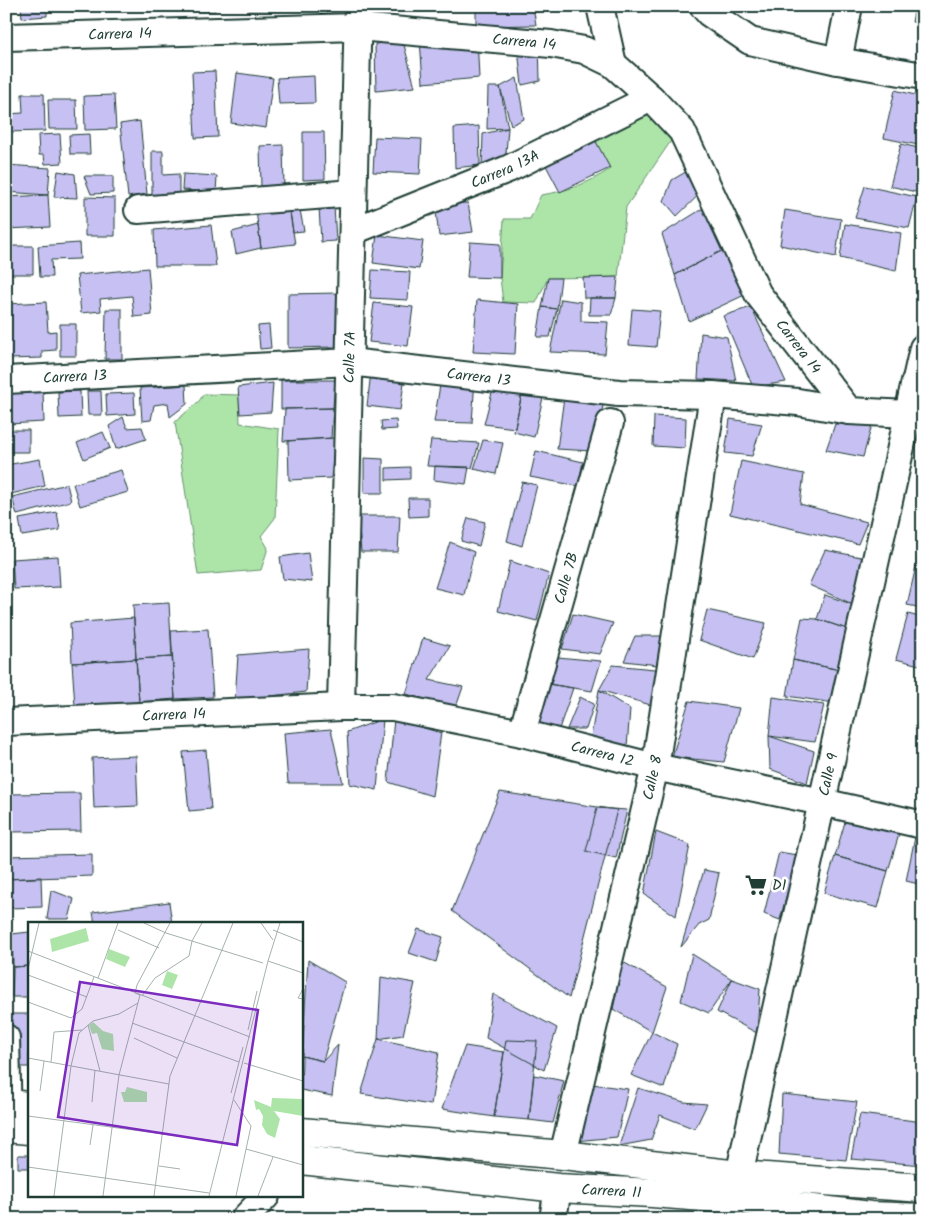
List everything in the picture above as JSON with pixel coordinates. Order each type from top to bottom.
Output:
[{"type":"main road","name":"Carrera 11","points":[[302,1132],[563,1155],[740,1187],[870,1216],[923,1218]]},
{"type":"main road","name":"Carrera 11","points":[[302,1160],[558,1188],[652,1193],[740,1187],[923,1188]]},
{"type":"street","points":[[600,6],[613,64]]},
{"type":"street","points":[[703,6],[709,13],[750,41],[838,61],[923,76]]},
{"type":"street","points":[[838,61],[850,6]]},
{"type":"street","name":"Carrera 14","points":[[6,37],[358,17],[584,50],[613,64],[651,98],[682,131],[758,294],[849,411]]},
{"type":"street","name":"Calle 7A","points":[[341,707],[358,17]]},
{"type":"street","name":"Carrera 13A","points":[[352,230],[508,170],[651,98]]},
{"type":"street","points":[[138,210],[353,193]]},
{"type":"street","name":"Calle 9","points":[[740,1187],[822,802],[914,434],[923,348]]},
{"type":"street","name":"Carrera 13","points":[[6,380],[350,362],[619,393],[713,396],[798,402],[849,411],[908,414],[919,381]]},
{"type":"street","name":"Calle 8","points":[[563,1155],[655,767],[713,396]]},
{"type":"street","name":"Calle 7B","points":[[522,733],[610,423]]},
{"type":"street","name":"Carrera 14","points":[[6,722],[341,707]]},
{"type":"street","name":"Carrera 12","points":[[341,707],[393,707],[522,733],[655,767],[822,802],[923,826]]},
{"type":"street","points":[[6,1038],[14,1117]]},
{"type":"street","points":[[553,1219],[558,1188]]},
{"type":"street","points":[[244,1219],[264,1198]]},
{"type":"green space","points":[[648,105],[677,132],[626,207],[618,277],[548,278],[536,303],[503,302],[500,278],[504,219],[530,219],[541,195],[577,186],[594,179],[610,169],[593,136]]},
{"type":"green space","points":[[204,394],[239,395],[240,423],[279,429],[275,518],[261,536],[268,548],[261,570],[198,575],[175,422],[199,401]]},
{"type":"building","points":[[21,6],[47,6],[47,16],[22,18]]},
{"type":"building","points":[[197,6],[215,6],[215,11],[197,11]]},
{"type":"building","points":[[248,6],[281,6],[281,10],[248,10]]},
{"type":"building","points":[[393,6],[422,6],[422,9]]},
{"type":"building","points":[[476,6],[533,6],[536,25],[476,26]]},
{"type":"building","points":[[535,6],[580,6],[536,12]]},
{"type":"building","points":[[915,6],[923,6],[923,23],[912,22]]},
{"type":"building","points":[[477,36],[479,78],[423,83],[420,39]]},
{"type":"building","points":[[539,40],[540,81],[522,85],[517,41]]},
{"type":"building","points":[[403,41],[415,87],[376,91],[375,44]]},
{"type":"building","points":[[215,71],[218,137],[195,138],[192,72]]},
{"type":"building","points":[[237,73],[273,78],[266,128],[231,123]]},
{"type":"building","points":[[314,76],[315,103],[279,104],[277,78]]},
{"type":"building","points":[[517,78],[524,119],[511,125],[500,87]]},
{"type":"building","points":[[488,87],[500,87],[508,128],[487,129]]},
{"type":"building","points":[[895,90],[923,97],[923,146],[884,138]]},
{"type":"building","points":[[22,94],[44,94],[45,131],[6,132],[6,114],[23,113]]},
{"type":"building","points":[[114,95],[116,129],[85,130],[84,96]]},
{"type":"building","points":[[48,100],[76,100],[77,129],[49,129]]},
{"type":"building","points":[[140,121],[147,194],[128,197],[120,124]]},
{"type":"building","points":[[479,126],[480,165],[455,168],[454,128]]},
{"type":"building","points":[[508,128],[505,166],[482,166],[483,134]]},
{"type":"building","points":[[303,132],[324,132],[325,179],[303,180]]},
{"type":"building","points":[[60,134],[62,163],[45,164],[44,155],[39,155],[38,135]]},
{"type":"building","points":[[89,134],[90,154],[70,154],[69,135]]},
{"type":"building","points":[[593,136],[610,168],[560,192],[542,158]]},
{"type":"building","points":[[375,137],[422,139],[420,174],[373,172]]},
{"type":"building","points":[[901,144],[923,149],[923,179],[920,193],[890,186]]},
{"type":"building","points":[[283,145],[284,187],[261,188],[260,146]]},
{"type":"building","points":[[152,151],[163,151],[163,175],[179,174],[179,195],[152,195]]},
{"type":"building","points":[[701,163],[711,183],[677,216],[664,201],[672,180]]},
{"type":"building","points":[[6,165],[50,168],[48,195],[6,192]]},
{"type":"building","points":[[58,171],[75,174],[77,198],[54,197]]},
{"type":"building","points":[[183,174],[217,176],[216,192],[182,190]]},
{"type":"building","points":[[84,176],[113,176],[113,193],[91,194]]},
{"type":"building","points":[[865,186],[917,197],[909,228],[855,218]]},
{"type":"building","points":[[48,195],[50,227],[6,229],[6,197]]},
{"type":"building","points":[[85,197],[115,198],[115,236],[85,236]]},
{"type":"building","points":[[468,203],[473,232],[439,236],[435,204]]},
{"type":"building","points":[[710,204],[731,246],[675,275],[662,234]]},
{"type":"building","points":[[334,206],[336,241],[321,242],[319,207]]},
{"type":"building","points":[[289,207],[295,244],[261,248],[256,211]]},
{"type":"building","points":[[300,210],[304,231],[293,232],[290,212]]},
{"type":"building","points":[[785,210],[841,219],[836,257],[780,245]]},
{"type":"building","points":[[845,224],[901,233],[896,271],[840,258]]},
{"type":"building","points":[[211,225],[216,266],[155,266],[154,230]]},
{"type":"building","points":[[258,225],[261,248],[236,254],[232,232]]},
{"type":"building","points":[[377,235],[423,241],[419,269],[373,263]]},
{"type":"building","points":[[470,242],[500,244],[500,278],[467,277]]},
{"type":"building","points":[[79,243],[80,259],[51,260],[52,277],[40,277],[38,246]]},
{"type":"building","points":[[6,246],[33,246],[33,274],[6,274]]},
{"type":"building","points":[[731,246],[751,292],[689,321],[675,275]]},
{"type":"building","points":[[148,268],[152,315],[134,317],[132,296],[100,299],[101,311],[81,313],[77,275]]},
{"type":"building","points":[[372,270],[410,272],[408,300],[370,298]]},
{"type":"building","points":[[618,277],[616,298],[584,298],[583,278]]},
{"type":"building","points":[[548,278],[561,278],[557,309],[542,307]]},
{"type":"building","points":[[339,293],[337,347],[288,348],[288,294]]},
{"type":"building","points":[[590,298],[616,298],[611,315],[589,315]]},
{"type":"building","points":[[561,299],[581,302],[581,321],[608,322],[605,354],[550,352]]},
{"type":"building","points":[[477,300],[518,304],[515,354],[473,352]]},
{"type":"building","points":[[46,302],[48,332],[56,331],[56,350],[42,351],[42,358],[7,359],[6,304]]},
{"type":"building","points":[[374,303],[413,307],[408,346],[369,342]]},
{"type":"building","points":[[542,307],[557,309],[550,337],[537,337]]},
{"type":"building","points":[[751,307],[786,382],[753,387],[723,316]]},
{"type":"building","points":[[106,309],[122,309],[122,359],[105,359]]},
{"type":"building","points":[[632,309],[660,311],[656,347],[629,345]]},
{"type":"building","points":[[60,324],[76,324],[76,356],[60,356]]},
{"type":"building","points":[[269,325],[271,348],[260,349],[258,326]]},
{"type":"building","points":[[701,333],[727,337],[736,381],[698,379]]},
{"type":"building","points":[[371,372],[405,376],[400,410],[367,406]]},
{"type":"building","points":[[441,379],[475,379],[472,423],[434,422]]},
{"type":"building","points":[[281,380],[335,380],[333,408],[281,409]]},
{"type":"building","points":[[273,383],[271,412],[240,414],[238,387]]},
{"type":"building","points":[[186,385],[187,404],[170,417],[168,403],[154,405],[151,420],[142,421],[140,388]]},
{"type":"building","points":[[494,385],[523,388],[515,428],[484,424]]},
{"type":"building","points":[[523,388],[545,389],[534,437],[514,432]]},
{"type":"building","points":[[80,391],[81,417],[59,418],[58,392]]},
{"type":"building","points":[[87,391],[101,391],[102,415],[88,415]]},
{"type":"building","points":[[43,392],[44,422],[8,424],[6,394]]},
{"type":"building","points":[[134,393],[135,414],[107,416],[106,394]]},
{"type":"building","points":[[564,397],[605,398],[592,451],[557,449]]},
{"type":"building","points":[[333,408],[331,438],[283,441],[285,409]]},
{"type":"building","points":[[654,416],[686,418],[685,448],[653,446]]},
{"type":"building","points":[[123,417],[127,428],[142,427],[146,439],[116,449],[109,426]]},
{"type":"building","points":[[730,419],[762,424],[752,456],[725,453]]},
{"type":"building","points":[[396,420],[397,429],[382,430],[381,421]]},
{"type":"building","points":[[835,424],[872,425],[863,457],[826,450]]},
{"type":"building","points":[[11,430],[29,430],[29,452],[10,452]]},
{"type":"building","points":[[103,432],[110,448],[84,459],[77,443]]},
{"type":"building","points":[[335,438],[331,478],[289,480],[288,441]]},
{"type":"building","points":[[431,440],[479,443],[472,468],[427,466]]},
{"type":"building","points":[[483,440],[503,443],[496,474],[474,469]]},
{"type":"building","points":[[536,451],[583,462],[578,486],[530,477]]},
{"type":"building","points":[[364,458],[383,459],[383,493],[364,493]]},
{"type":"building","points":[[40,459],[45,486],[11,494],[6,465]]},
{"type":"building","points":[[741,461],[804,474],[800,504],[867,522],[858,544],[730,514]]},
{"type":"building","points":[[435,466],[469,467],[466,484],[434,480]]},
{"type":"building","points":[[410,467],[410,479],[386,480],[386,468]]},
{"type":"building","points":[[121,470],[128,492],[80,506],[73,484]]},
{"type":"building","points":[[522,482],[537,485],[522,546],[507,541]]},
{"type":"building","points":[[67,484],[71,501],[17,515],[12,497]]},
{"type":"building","points":[[408,498],[428,498],[428,516],[409,517]]},
{"type":"building","points":[[57,512],[60,530],[22,536],[19,519]]},
{"type":"building","points":[[358,516],[400,516],[398,552],[361,552]]},
{"type":"building","points":[[468,518],[485,522],[479,546],[461,541]]},
{"type":"building","points":[[923,536],[923,608],[907,605]]},
{"type":"building","points":[[450,542],[474,552],[464,595],[435,588]]},
{"type":"building","points":[[825,550],[866,558],[857,606],[809,585]]},
{"type":"building","points":[[308,553],[312,582],[283,579],[280,557]]},
{"type":"building","points":[[58,556],[60,587],[14,589],[12,559]]},
{"type":"building","points":[[510,561],[549,574],[537,621],[498,611]]},
{"type":"building","points":[[825,595],[857,606],[850,630],[817,619]]},
{"type":"building","points":[[169,603],[172,657],[136,659],[133,605]]},
{"type":"building","points":[[707,610],[766,623],[753,659],[699,640]]},
{"type":"building","points":[[573,614],[613,623],[600,654],[562,649]]},
{"type":"building","points":[[908,614],[923,618],[923,666],[896,659]]},
{"type":"building","points":[[134,618],[136,659],[72,663],[70,623]]},
{"type":"building","points":[[802,618],[817,619],[850,630],[840,670],[793,660]]},
{"type":"building","points":[[208,629],[213,697],[175,699],[171,631]]},
{"type":"building","points":[[635,636],[664,636],[658,665],[624,661]]},
{"type":"building","points":[[423,638],[450,646],[429,680],[463,687],[456,707],[406,694]]},
{"type":"building","points":[[309,649],[306,692],[235,700],[238,655]]},
{"type":"building","points":[[172,657],[175,699],[139,702],[136,659]]},
{"type":"building","points":[[557,657],[601,661],[592,691],[548,684]]},
{"type":"building","points":[[136,659],[139,702],[75,706],[72,663]]},
{"type":"building","points":[[793,660],[840,670],[834,703],[787,696]]},
{"type":"building","points":[[613,665],[665,670],[654,706],[599,690]]},
{"type":"building","points":[[542,683],[573,688],[559,729],[528,726]]},
{"type":"building","points":[[599,690],[630,709],[627,747],[590,742]]},
{"type":"building","points":[[580,697],[594,704],[586,729],[567,729]]},
{"type":"building","points":[[773,697],[824,705],[815,742],[769,736]]},
{"type":"building","points":[[689,701],[739,708],[724,762],[672,757]]},
{"type":"building","points":[[383,719],[377,790],[350,784],[347,732]]},
{"type":"building","points":[[394,719],[441,733],[432,796],[388,782]]},
{"type":"building","points":[[331,729],[343,783],[288,783],[284,733]]},
{"type":"building","points":[[769,736],[814,751],[807,783],[770,769]]},
{"type":"building","points":[[206,750],[211,809],[189,811],[183,752]]},
{"type":"building","points":[[136,756],[138,806],[94,808],[92,758]]},
{"type":"building","points":[[500,792],[617,810],[569,998],[452,911]]},
{"type":"building","points":[[80,793],[81,831],[11,832],[10,794]]},
{"type":"building","points":[[597,808],[627,810],[616,858],[586,851]]},
{"type":"building","points":[[847,815],[900,831],[888,871],[835,856]]},
{"type":"building","points":[[656,832],[690,845],[676,916],[644,894]]},
{"type":"building","points":[[915,837],[923,839],[923,885],[906,881]]},
{"type":"building","points":[[779,852],[797,855],[780,920],[764,914]]},
{"type":"building","points":[[92,854],[92,876],[7,879],[7,856]]},
{"type":"building","points":[[835,856],[888,871],[878,908],[824,893]]},
{"type":"building","points":[[704,870],[719,873],[709,920],[699,925],[681,947]]},
{"type":"building","points":[[41,877],[42,907],[9,908],[7,879]]},
{"type":"building","points":[[51,890],[74,899],[69,919],[47,919]]},
{"type":"building","points":[[169,902],[172,922],[95,922],[93,912]]},
{"type":"building","points":[[418,929],[443,937],[436,962],[409,953]]},
{"type":"building","points":[[28,932],[28,966],[13,967],[12,934]]},
{"type":"building","points":[[692,954],[732,979],[709,1013],[681,1001]]},
{"type":"building","points":[[308,960],[345,982],[323,1061],[302,1056]]},
{"type":"building","points":[[623,962],[667,987],[652,1032],[613,1009]]},
{"type":"building","points":[[28,966],[28,997],[12,997],[13,967]]},
{"type":"building","points":[[381,977],[415,983],[403,1035],[378,1039]]},
{"type":"building","points":[[732,979],[760,989],[757,1033],[717,1012]]},
{"type":"building","points":[[493,994],[557,1028],[544,1070],[486,1038]]},
{"type":"building","points":[[9,1014],[28,1014],[28,1067],[9,1067]]},
{"type":"building","points":[[652,1032],[677,1044],[664,1088],[631,1075]]},
{"type":"building","points":[[378,1039],[439,1052],[431,1105],[361,1094]]},
{"type":"building","points":[[506,1040],[537,1041],[529,1120],[494,1117]]},
{"type":"building","points":[[338,1045],[332,1096],[302,1090],[302,1056],[323,1061]]},
{"type":"building","points":[[465,1046],[504,1052],[494,1117],[442,1109]]},
{"type":"building","points":[[534,1075],[564,1081],[553,1123],[529,1120]]},
{"type":"building","points":[[592,1084],[628,1089],[617,1137],[575,1141]]},
{"type":"building","points":[[638,1088],[684,1102],[707,1104],[695,1129],[660,1115],[651,1140],[619,1146]]},
{"type":"building","points":[[782,1094],[857,1102],[846,1160],[779,1154]]},
{"type":"building","points":[[860,1114],[923,1122],[923,1165],[851,1159]]},
{"type":"building","points":[[18,1155],[28,1155],[28,1168],[18,1168]]},
{"type":"place","name":"D1","points":[[756,885]]}]
